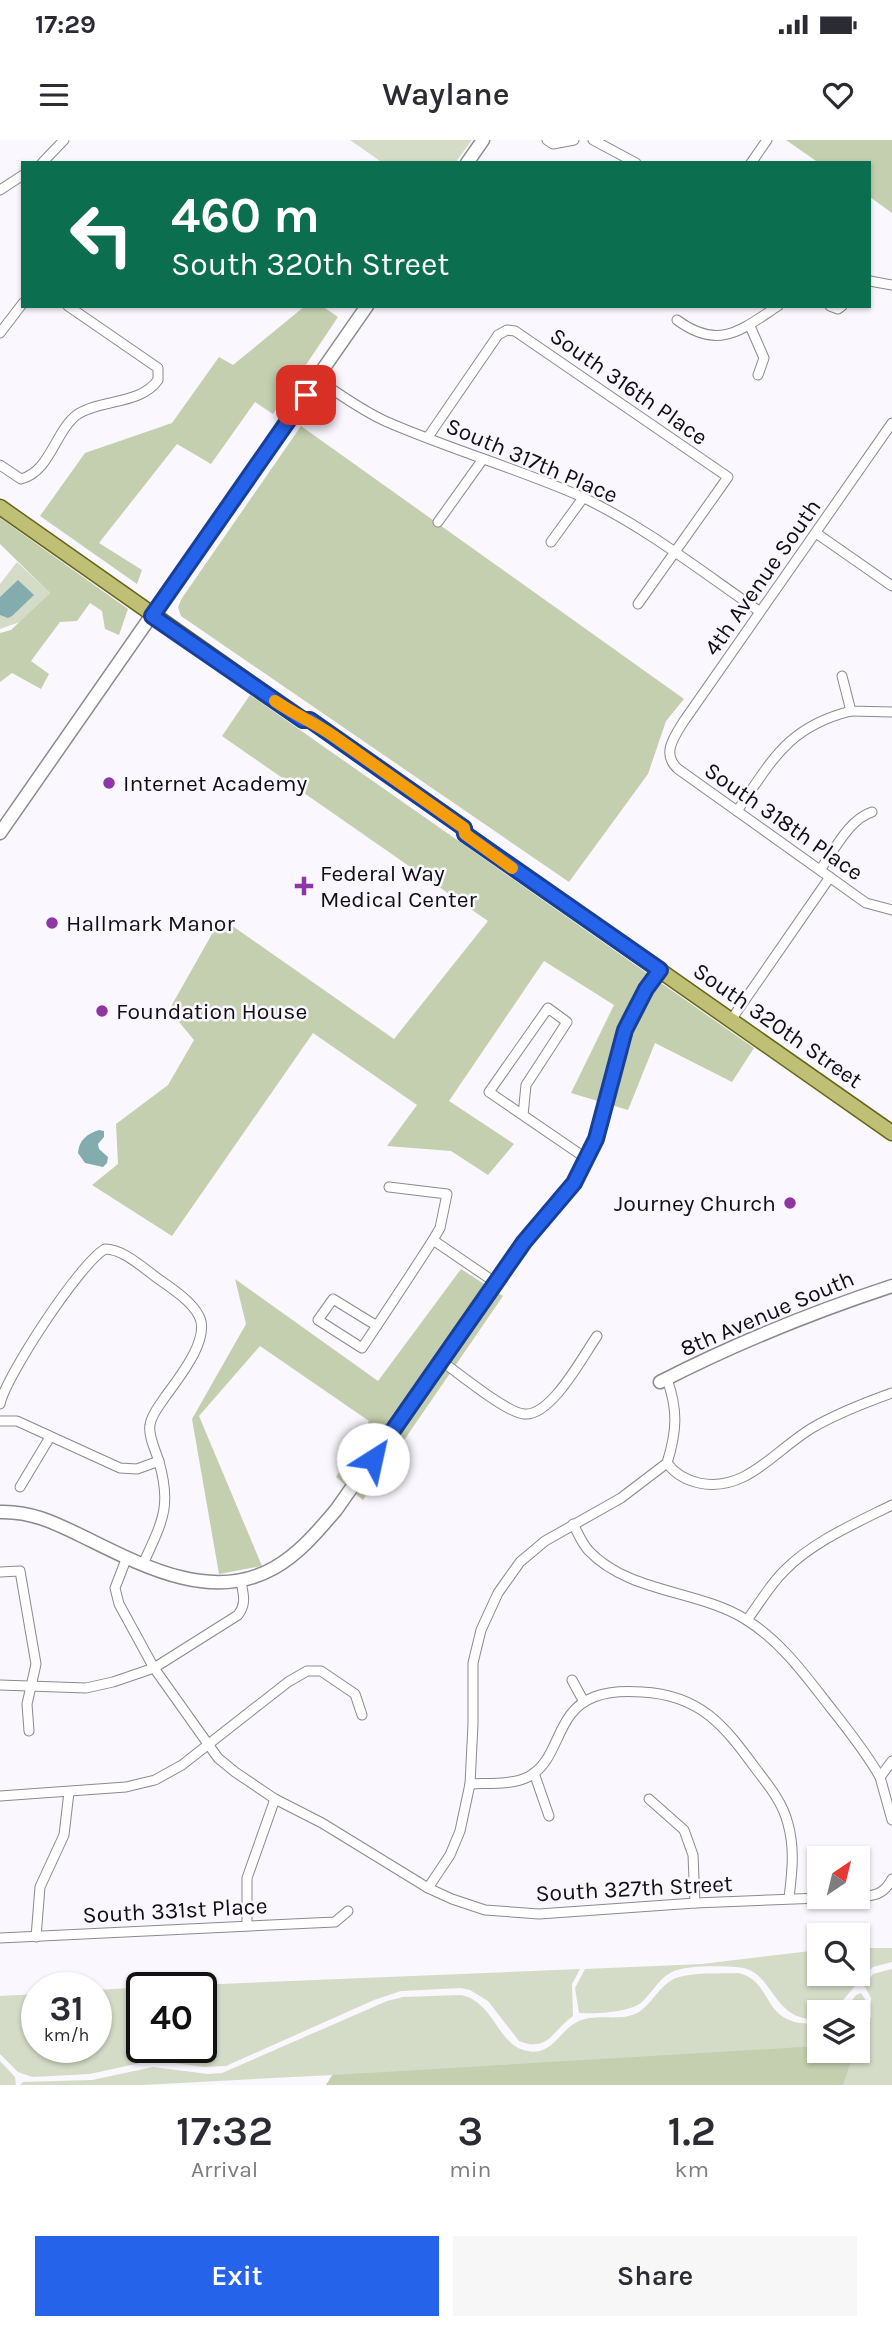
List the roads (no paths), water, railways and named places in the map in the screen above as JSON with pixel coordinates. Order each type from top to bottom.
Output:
[{"type":"main road","name":"South 320th Street","points":[[0,507],[303,720],[306,729],[456,833],[465,834],[892,1133]]},
{"type":"street","points":[[44,161],[64,140]]},
{"type":"street","points":[[468,161],[483,140]]},
{"type":"street","points":[[550,142],[574,140]]},
{"type":"street","points":[[593,140],[632,161]]},
{"type":"street","points":[[752,161],[767,140]]},
{"type":"street","points":[[0,190],[21,176]]},
{"type":"street","points":[[871,281],[892,285]]},
{"type":"street","points":[[0,332],[21,306]]},
{"type":"street","points":[[0,466],[21,479],[33,474],[78,415],[152,387],[160,376],[158,368],[71,308]]},
{"type":"street","points":[[0,834],[366,308]]},
{"type":"street","points":[[677,320],[699,333],[716,336],[733,334],[750,326],[775,308]]},
{"type":"street","points":[[750,326],[764,358],[758,375]]},
{"type":"street","name":"South 316th Place","points":[[428,437],[498,335],[506,330],[515,331],[728,477],[674,553]]},
{"type":"street","name":"South 317th Place","points":[[317,379],[384,421],[530,474],[583,498],[630,523],[760,611]]},
{"type":"street","name":"4th Avenue South","points":[[668,755],[678,731],[892,423]]},
{"type":"street","points":[[438,522],[483,459]]},
{"type":"street","points":[[551,542],[583,498]]},
{"type":"street","points":[[816,533],[892,586]]},
{"type":"street","points":[[638,604],[674,553]]},
{"type":"street","points":[[842,676],[851,711]]},
{"type":"street","points":[[737,811],[773,760],[789,741],[804,729],[819,721],[851,711],[892,712]]},
{"type":"street","name":"South 318th Place","points":[[668,755],[674,766],[866,903],[889,910]]},
{"type":"street","points":[[820,870],[855,822],[872,812]]},
{"type":"street","points":[[730,1020],[830,877]]},
{"type":"street","points":[[0,1512],[41,1517],[183,1580],[241,1581],[257,1577],[288,1559],[336,1510],[524,1242],[574,1183],[596,1139],[625,1030],[646,989],[660,970]]},
{"type":"street","points":[[523,1115],[526,1085],[567,1022],[548,1008],[489,1092],[587,1159]]},
{"type":"street","points":[[377,1326],[333,1299],[318,1321],[362,1348],[377,1326],[433,1240],[440,1228],[447,1194],[389,1187]]},
{"type":"street","points":[[433,1240],[496,1283]]},
{"type":"street","points":[[0,1404],[7,1384],[47,1321],[86,1265],[105,1249],[118,1251],[196,1310],[201,1320],[202,1332],[188,1364],[151,1421],[150,1433],[165,1486],[166,1507],[160,1528],[143,1564]]},
{"type":"street","name":"8th Avenue South","points":[[664,1380],[690,1366],[846,1301],[892,1286]]},
{"type":"street","points":[[441,1361],[506,1406],[523,1414],[533,1413],[542,1410],[566,1383],[597,1336]]},
{"type":"street","points":[[428,1888],[454,1847],[470,1784],[473,1663],[484,1621],[498,1593],[520,1562],[545,1541],[621,1498],[667,1463],[676,1417],[664,1380]]},
{"type":"street","points":[[667,1463],[676,1473],[692,1481],[711,1485],[729,1484],[761,1466],[810,1429],[845,1410],[892,1393]]},
{"type":"street","points":[[0,1421],[17,1422],[120,1468],[137,1469],[159,1461]]},
{"type":"street","points":[[20,1487],[50,1437]]},
{"type":"street","points":[[747,1620],[776,1579],[795,1561],[847,1528],[892,1505]]},
{"type":"street","points":[[573,1524],[590,1552],[611,1567],[642,1583],[703,1601],[747,1620],[789,1655],[859,1744],[880,1777],[892,1820]]},
{"type":"street","name":"South 327th Street","points":[[127,1556],[117,1580],[116,1597],[154,1668],[208,1745],[234,1772],[428,1888],[470,1906],[506,1913],[583,1912],[807,1898]]},
{"type":"street","points":[[0,1572],[20,1571],[36,1664],[27,1704],[29,1731]]},
{"type":"street","points":[[0,1685],[86,1688],[154,1668],[239,1615],[245,1598],[241,1581]]},
{"type":"street","points":[[0,1796],[126,1787],[155,1780],[175,1770],[288,1682],[307,1671],[321,1671],[355,1693],[362,1714]]},
{"type":"street","points":[[572,1680],[584,1702]]},
{"type":"street","points":[[470,1784],[519,1780],[534,1773],[551,1752],[565,1721],[584,1702],[606,1694],[634,1691],[656,1693],[692,1703],[709,1713],[724,1727],[774,1794],[786,1816],[791,1836],[793,1865],[789,1898]]},
{"type":"street","points":[[880,1777],[892,1761]]},
{"type":"street","points":[[534,1773],[549,1816]]},
{"type":"street","points":[[36,1937],[40,1887],[64,1835],[69,1791]]},
{"type":"street","points":[[247,1924],[247,1878],[275,1798]]},
{"type":"street","points":[[649,1799],[681,1825],[689,1842],[695,1868],[695,1903]]},
{"type":"street","points":[[870,1896],[890,1883]]},
{"type":"street","name":"South 331st Place","points":[[0,1938],[247,1924],[335,1922],[348,1912]]},
{"type":"water","points":[[18,580],[34,595],[12,616],[8,618],[0,615],[0,597]]},
{"type":"water","points":[[99,1130],[104,1131],[104,1137],[98,1144],[99,1149],[108,1157],[103,1167],[85,1163],[78,1153],[84,1138]]},
{"type":"place","name":"Internet Academy","points":[[109,783]]},
{"type":"place","name":"Federal Way Medical Center","points":[[304,886]]},
{"type":"place","name":"Hallmark Manor","points":[[52,923]]},
{"type":"place","name":"Foundation House","points":[[102,1011]]},
{"type":"place","name":"Journey Church","points":[[790,1203]]}]
